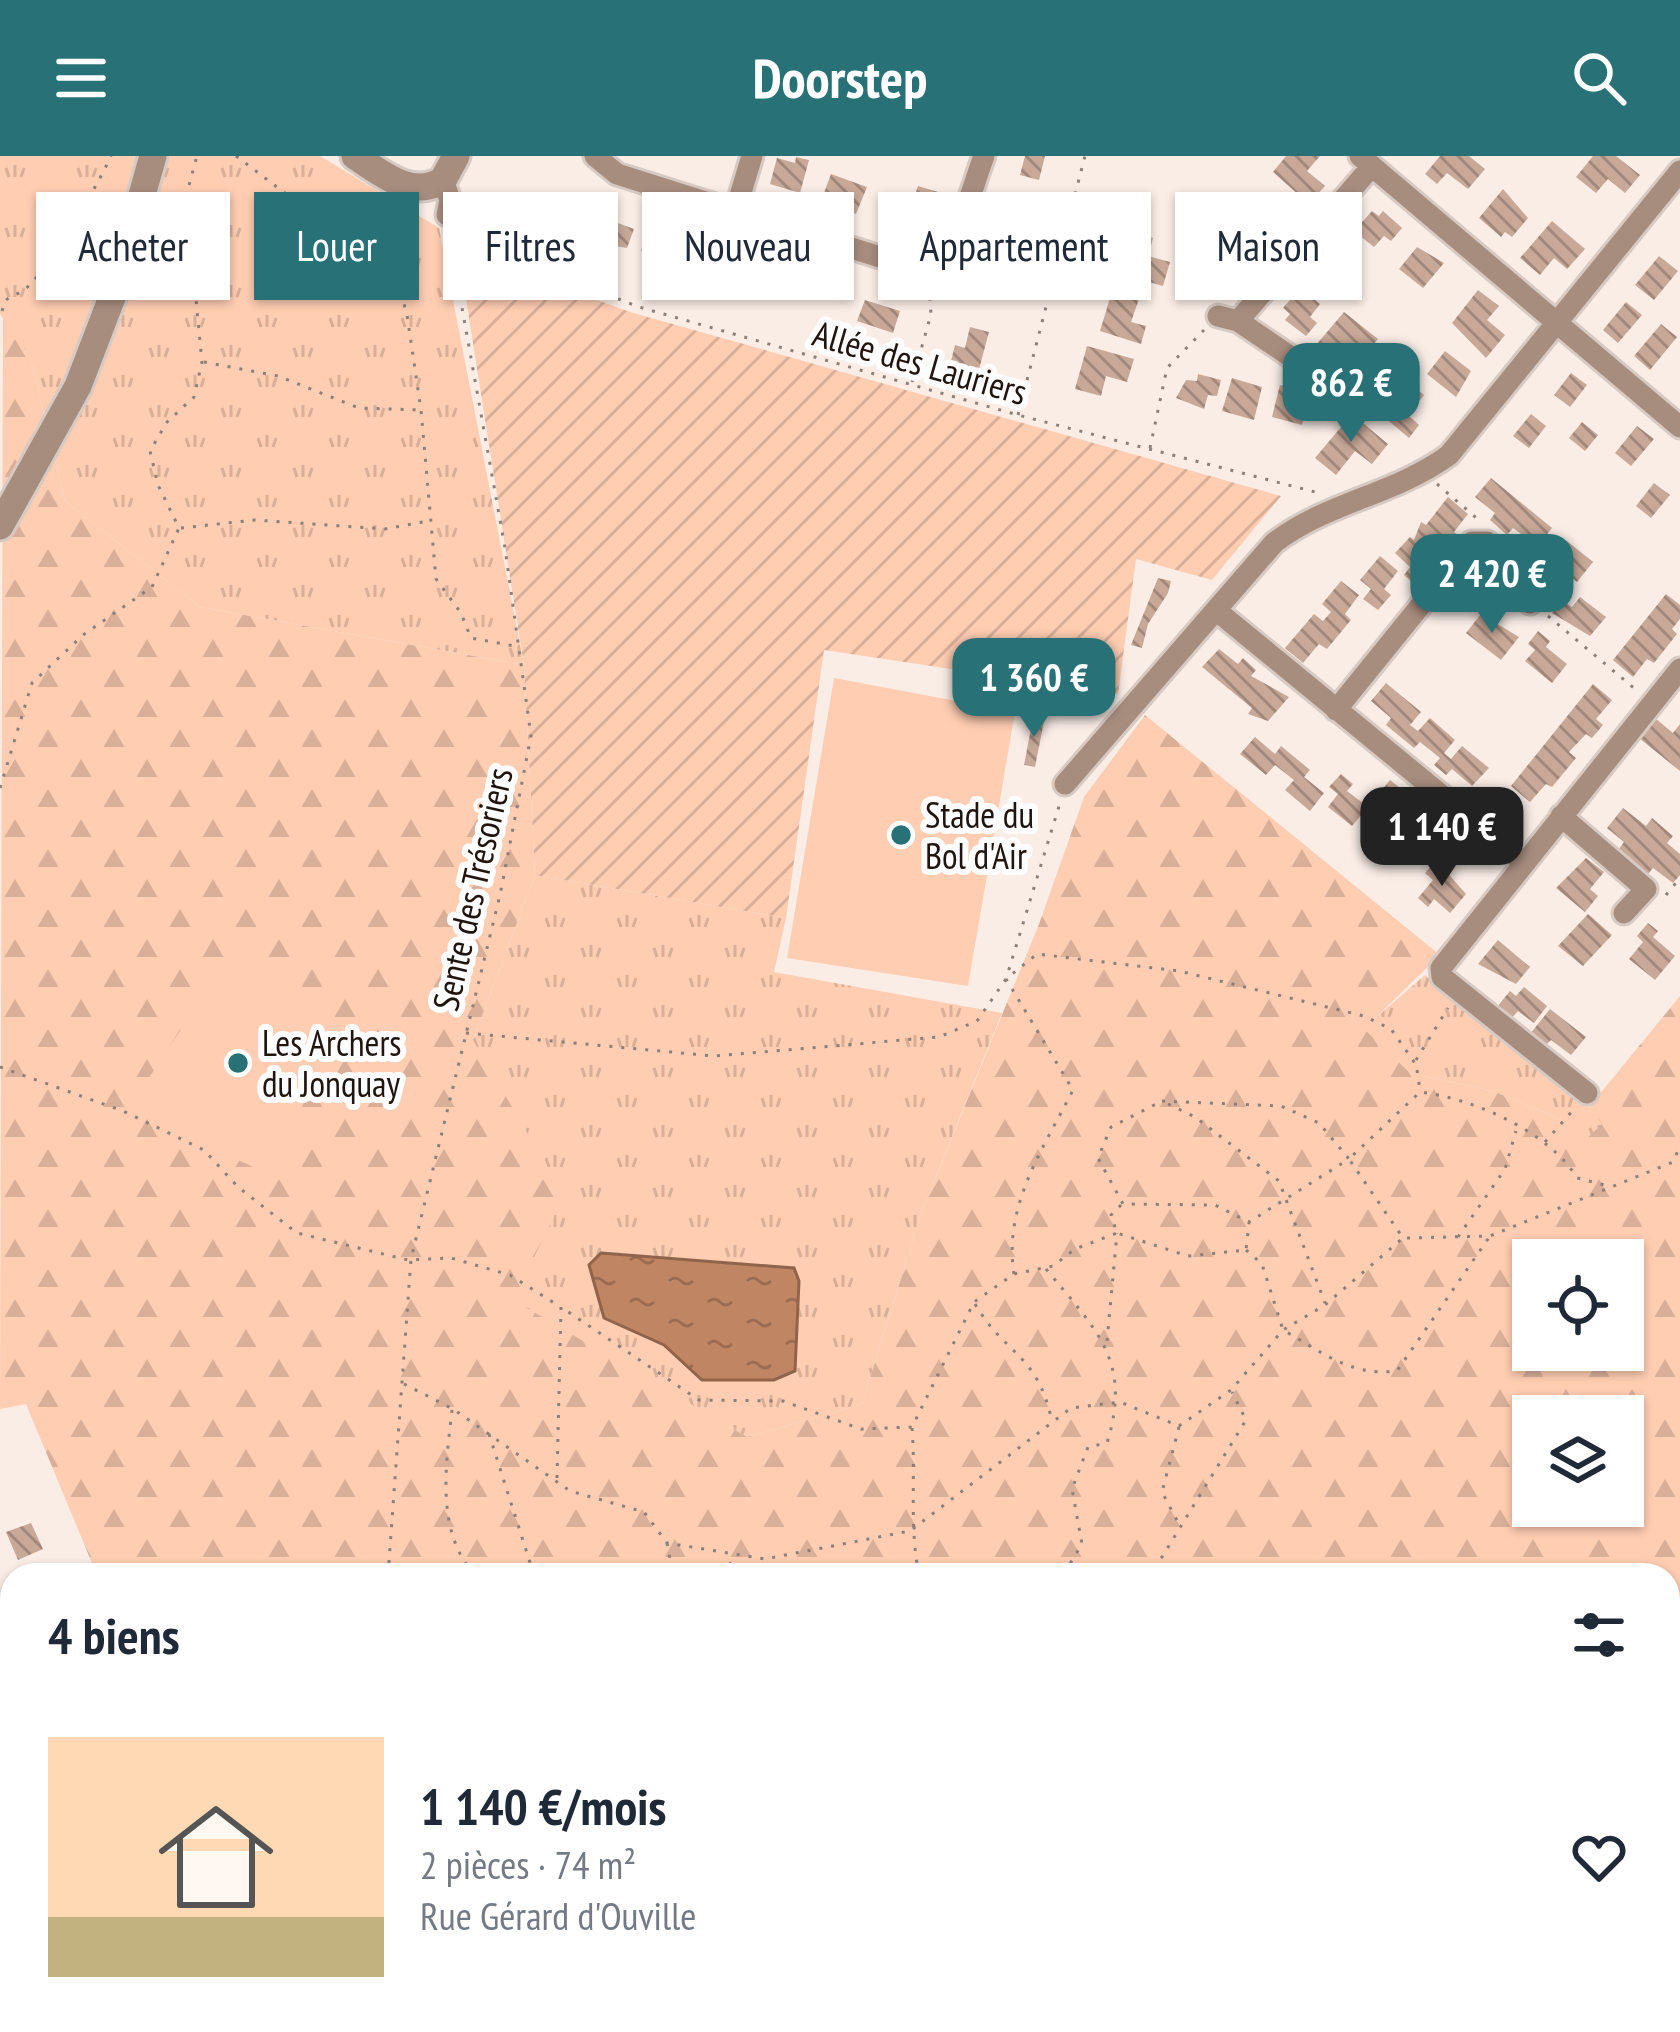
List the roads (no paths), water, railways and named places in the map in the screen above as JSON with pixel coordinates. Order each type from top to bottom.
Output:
[{"type":"street","points":[[0,526],[79,386],[116,287],[153,156]]},
{"type":"street","points":[[355,156],[410,188],[449,190]]},
{"type":"street","points":[[595,156],[617,174],[678,192]]},
{"type":"street","points":[[741,192],[752,156]]},
{"type":"street","points":[[854,248],[921,270],[938,262],[984,156]]},
{"type":"street","points":[[1306,368],[1228,319],[1366,161],[1554,325],[1680,427]]},
{"type":"street","points":[[1065,784],[1274,543],[1298,525],[1382,495],[1449,454],[1680,171]]},
{"type":"street","points":[[1336,710],[1472,542],[1487,542],[1542,588],[1539,610]]},
{"type":"street","points":[[1217,611],[1522,862]]},
{"type":"street","points":[[1587,1093],[1442,976],[1441,968],[1522,862],[1676,681]]},
{"type":"street","points":[[1561,816],[1646,889],[1624,914]]},
{"type":"water","points":[[601,1253],[794,1268],[799,1281],[795,1371],[774,1380],[702,1380],[664,1345],[604,1318],[589,1265]]},
{"type":"place","name":"Stade du Bol d'Air","points":[[901,835]]},
{"type":"place","name":"Les Archers du Jonquay","points":[[238,1063]]}]
